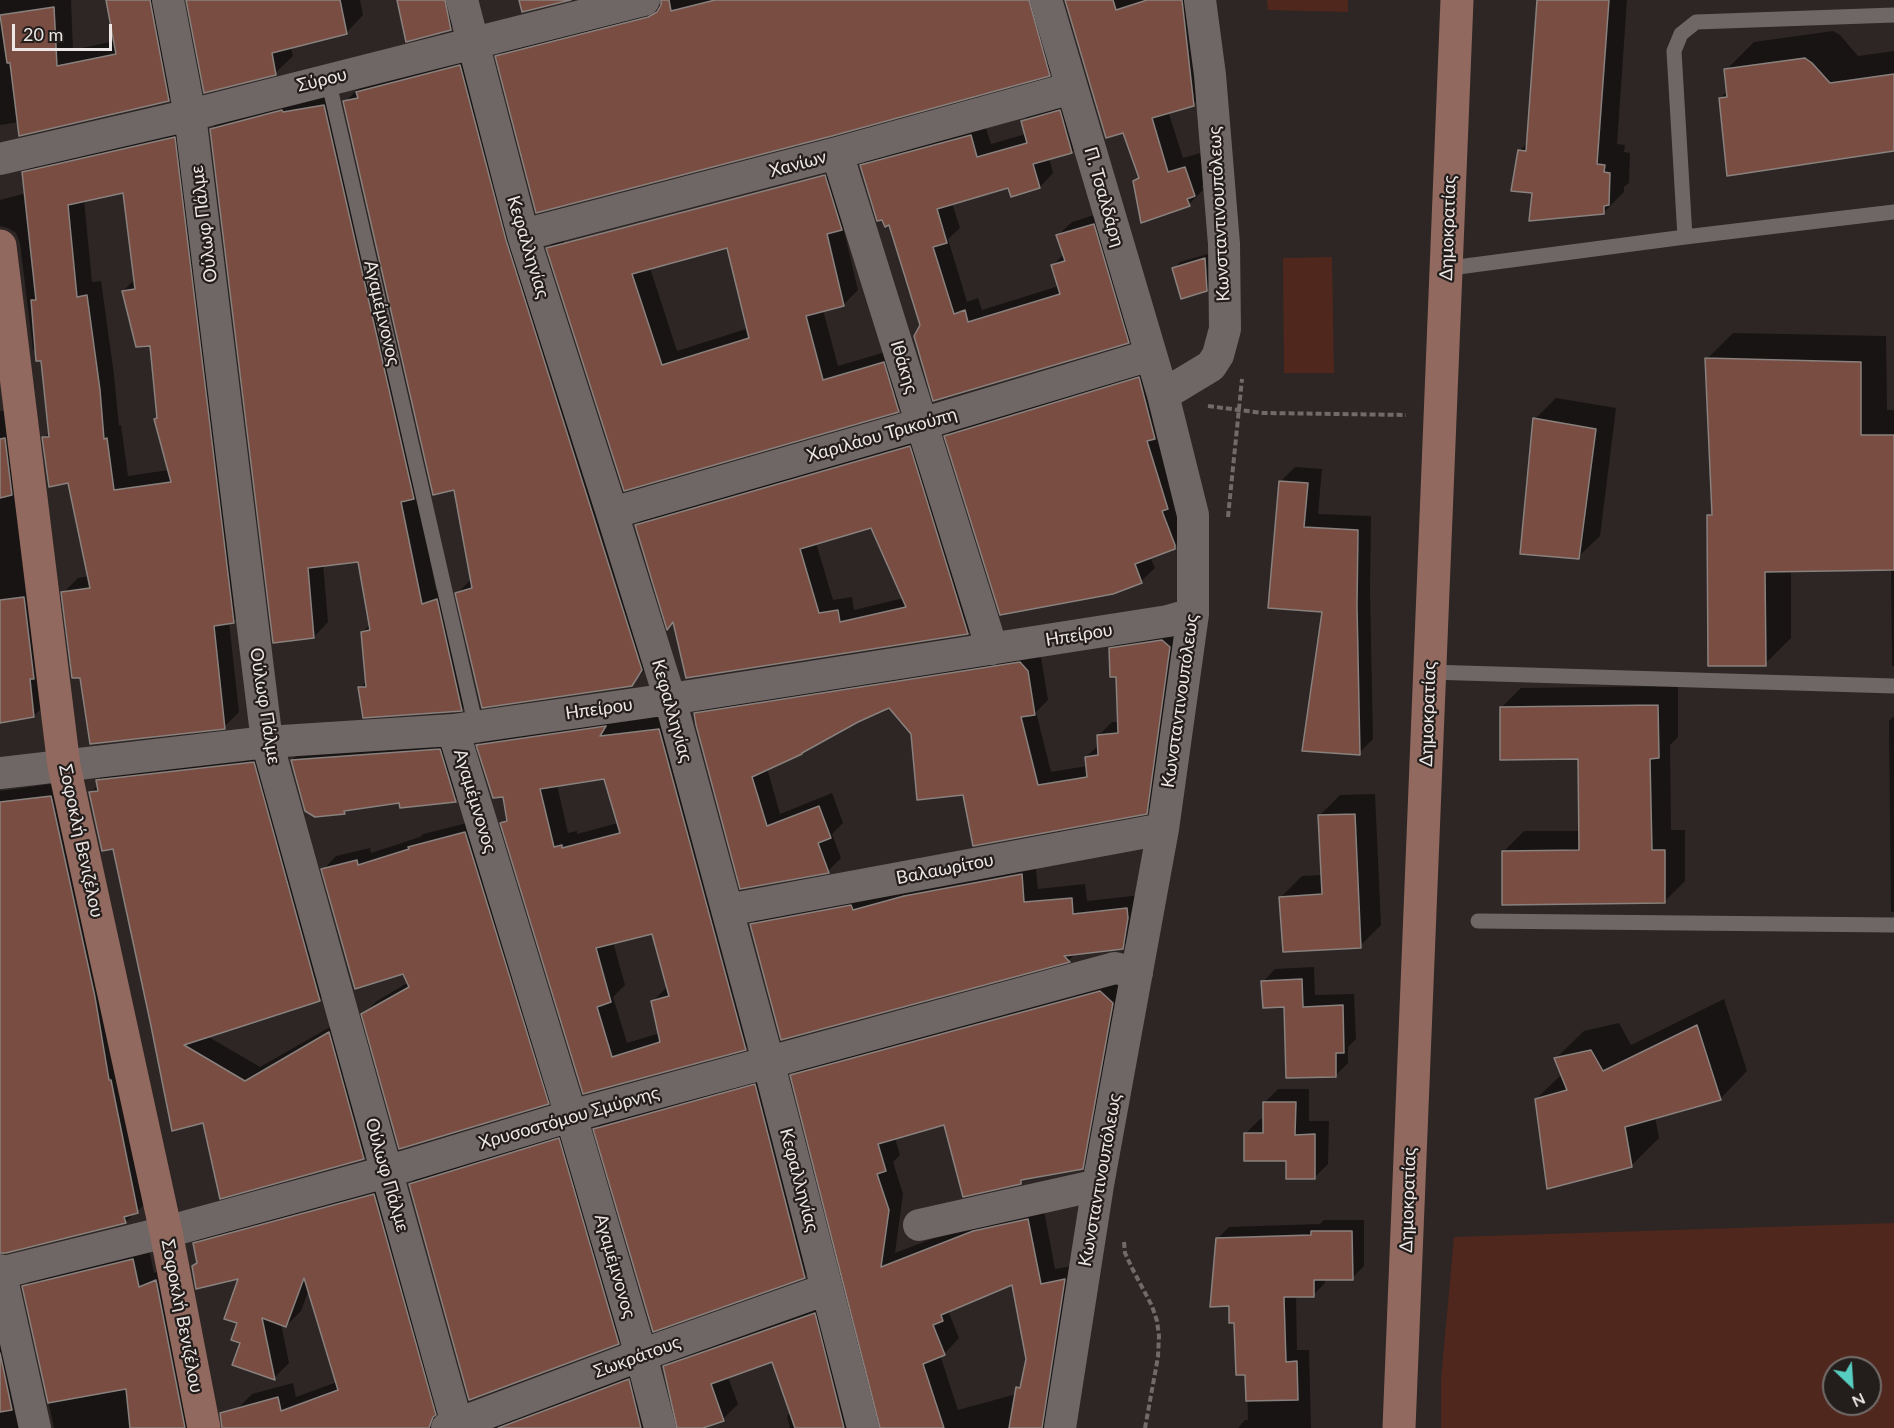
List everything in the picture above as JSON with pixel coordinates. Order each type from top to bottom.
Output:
[{"type":"main road","name":"Δημοκρατίας","points":[[1399,1428],[1457,0]]},
{"type":"main road","name":"Σοφοκλή Βενιζέλου","points":[[0,246],[64,766],[166,1232],[204,1428]]},
{"type":"street","name":"Ούλωφ Πάλμε","points":[[168,0],[190,115],[267,742],[454,1427]]},
{"type":"street","name":"Κεφαλληνίας","points":[[462,0],[523,235],[670,699],[768,1061],[862,1428]]},
{"type":"street","name":"Σύρου","points":[[0,159],[190,115],[644,0]]},
{"type":"street","name":"Π. Τσαλδάρη","points":[[1046,0],[1151,355],[1175,388]]},
{"type":"street","name":"Κωνσταντινουπόλεως","points":[[1060,1428],[1098,1185],[1163,829],[1193,614],[1193,515],[1175,388],[1211,366],[1218,355],[1225,329],[1224,244],[1210,75],[1200,0]]},
{"type":"street","name":"Χανίων","points":[[523,235],[837,153],[1072,88]]},
{"type":"street","name":"Ιθάκης","points":[[837,153],[992,649]]},
{"type":"street","name":"Χαριλάου Τρικούπη","points":[[612,513],[1151,355]]},
{"type":"street","name":"Ηπείρου","points":[[0,773],[267,742],[453,729],[670,699],[992,649],[1168,621],[1193,614]]},
{"type":"street","name":"Αγαμέμνονος","points":[[453,729],[571,1116],[660,1428]]},
{"type":"street","name":"Βαλαωρίτου","points":[[727,910],[1163,829]]},
{"type":"street","name":"Χρυσοστόμου Σμύρνης","points":[[0,1272],[166,1232],[386,1172],[571,1116],[768,1061],[1115,968],[1137,973]]},
{"type":"street","points":[[919,1225],[1098,1185]]},
{"type":"street","points":[[0,1272],[35,1428]]},
{"type":"street","name":"Σωκράτους","points":[[454,1427],[641,1355],[827,1289]]},
{"type":"lane","points":[[1685,237],[1674,51],[1681,34],[1696,22],[1894,15]]},
{"type":"lane","name":"Αγαμέμνονος","points":[[328,79],[476,727],[453,729]]},
{"type":"lane","points":[[1446,272],[1458,267],[1894,212]]},
{"type":"lane","points":[[1430,672],[1894,686]]},
{"type":"lane","points":[[1478,921],[1894,926]]},
{"type":"path","points":[[1175,388],[1209,408],[1263,413],[1440,416]]},
{"type":"shaded area","points":[[1267,0],[1348,0],[1348,12],[1268,10]]},
{"type":"shaded area","points":[[1332,257],[1334,373],[1284,373],[1283,258]]},
{"type":"shaded area","points":[[1894,1223],[1894,1428],[1441,1428],[1441,1379],[1454,1237]]},
{"type":"building","points":[[106,0],[150,0],[169,101],[19,136],[10,63],[7,63],[0,15],[54,7],[57,66],[116,54]]},
{"type":"building","points":[[186,0],[340,0],[347,34],[272,53],[276,75],[204,93]]},
{"type":"building","points":[[397,0],[445,0],[451,30],[406,42]]},
{"type":"building","points":[[519,0],[571,0],[522,12]]},
{"type":"building","points":[[661,0],[669,0],[671,11],[715,0],[1029,0],[1050,76],[832,136],[536,213],[495,56],[648,17],[657,12]]},
{"type":"building","points":[[1065,0],[1113,0],[1116,10],[1147,0],[1182,0],[1194,106],[1152,118],[1168,172],[1185,167],[1195,196],[1187,199],[1190,206],[1141,223],[1133,181],[1139,178],[1123,133],[1106,138]]},
{"type":"building","points":[[1537,0],[1609,0],[1597,164],[1605,165],[1604,172],[1610,173],[1609,205],[1604,206],[1604,214],[1529,221],[1532,193],[1511,191],[1518,150],[1526,151]]},
{"type":"building","points":[[1805,58],[1830,83],[1894,74],[1894,151],[1727,176],[1719,98],[1727,97],[1724,69]]},
{"type":"building","points":[[460,65],[506,240],[642,670],[632,686],[482,708],[455,593],[472,588],[454,490],[433,495],[343,101],[358,98],[356,92]]},
{"type":"building","points":[[324,105],[414,499],[401,502],[422,604],[437,599],[462,711],[363,718],[358,687],[366,687],[361,632],[370,630],[358,562],[308,568],[314,638],[273,643],[210,129],[282,110],[283,112]]},
{"type":"building","points":[[1060,110],[1072,153],[1033,164],[1040,188],[1011,197],[1008,188],[937,209],[947,243],[933,247],[954,314],[965,310],[968,322],[1060,294],[1051,265],[1065,261],[1056,235],[1094,224],[1129,343],[933,401],[914,336],[920,325],[889,225],[885,227],[882,220],[877,221],[860,165],[971,135],[977,157],[1027,143],[1021,121]]},
{"type":"building","points":[[175,137],[234,623],[214,626],[225,729],[90,744],[80,678],[72,678],[61,592],[90,588],[68,483],[49,487],[42,437],[49,437],[41,361],[36,361],[31,300],[36,300],[22,172]],"holes":[[[123,193],[135,289],[122,291],[136,347],[150,346],[157,418],[154,419],[171,482],[114,490],[107,438],[104,439],[87,295],[77,297],[68,205]]]},
{"type":"building","points":[[825,175],[842,230],[827,234],[844,306],[806,316],[823,380],[884,362],[899,412],[624,491],[546,248]],"holes":[[[727,248],[749,338],[662,365],[632,274]]]},
{"type":"building","points":[[1205,258],[1207,291],[1181,299],[1172,268]]},
{"type":"building","points":[[1705,358],[1861,362],[1861,435],[1894,435],[1894,570],[1765,572],[1766,666],[1708,666],[1707,515],[1712,515]]},
{"type":"building","points":[[1139,377],[1155,439],[1147,441],[1168,509],[1162,511],[1175,549],[1135,564],[1142,583],[1113,594],[1000,615],[944,436]]},
{"type":"building","points":[[1533,418],[1596,429],[1579,559],[1520,554]]},
{"type":"building","points":[[5,438],[12,495],[0,498],[0,439]]},
{"type":"building","points":[[910,446],[968,634],[686,678],[673,622],[667,630],[635,525]],"holes":[[[871,528],[906,607],[840,622],[838,610],[819,613],[800,549]]]},
{"type":"building","points":[[1279,481],[1308,483],[1304,527],[1358,530],[1360,755],[1302,751],[1322,612],[1268,608]]},
{"type":"building","points":[[24,597],[34,679],[30,679],[34,717],[0,723],[0,600]]},
{"type":"building","points":[[1162,640],[1170,647],[1147,814],[973,846],[963,795],[917,800],[911,734],[889,708],[858,722],[802,754],[752,777],[767,826],[819,806],[831,838],[818,843],[829,873],[740,889],[694,713],[1020,662],[1028,671],[1035,715],[1021,717],[1038,785],[1087,777],[1085,757],[1098,755],[1097,735],[1118,733],[1116,677],[1110,677],[1109,648]]},
{"type":"building","points":[[1658,705],[1659,758],[1650,759],[1652,850],[1665,850],[1665,903],[1502,905],[1502,851],[1579,850],[1578,759],[1500,760],[1500,707]]},
{"type":"building","points":[[606,726],[600,736],[659,729],[746,1050],[583,1094],[500,823],[507,821],[503,797],[493,798],[476,745]],"holes":[[[604,779],[620,833],[562,848],[562,845],[554,847],[540,789]],[[652,934],[669,996],[651,1001],[660,1042],[612,1057],[597,1007],[611,1002],[596,948]]]},
{"type":"building","points":[[440,749],[456,802],[400,808],[399,803],[344,811],[345,814],[315,817],[305,811],[291,760]]},
{"type":"building","points":[[254,762],[320,1001],[184,1045],[245,1081],[329,1032],[364,1159],[220,1199],[203,1123],[172,1131],[113,849],[102,851],[89,792],[98,791],[96,780]]},
{"type":"building","points":[[51,796],[95,997],[109,1080],[111,1080],[138,1213],[124,1217],[126,1223],[0,1253],[0,802]]},
{"type":"building","points":[[1355,814],[1361,948],[1283,952],[1279,897],[1322,894],[1318,815]]},
{"type":"building","points":[[465,832],[549,1104],[399,1149],[361,1014],[409,987],[403,974],[355,989],[321,869],[357,860],[358,865],[409,849],[408,847]]},
{"type":"building","points":[[1022,874],[1024,902],[1072,898],[1073,914],[1127,908],[1128,918],[1123,949],[1064,956],[1070,962],[781,1040],[750,924],[851,905],[853,910],[904,896]]},
{"type":"building","points":[[1302,979],[1303,1007],[1343,1005],[1344,1053],[1336,1053],[1336,1077],[1286,1078],[1284,1007],[1263,1008],[1261,981]]},
{"type":"building","points":[[1100,991],[1113,1003],[1083,1169],[1021,1180],[1021,1184],[963,1197],[944,1125],[878,1144],[886,1171],[877,1174],[889,1210],[881,1267],[973,1231],[1028,1219],[1041,1284],[1065,1279],[1042,1428],[1009,1428],[1016,1387],[1020,1388],[1026,1359],[1012,1285],[941,1315],[943,1321],[933,1325],[945,1355],[923,1364],[944,1428],[880,1428],[790,1075]]},
{"type":"building","points":[[1697,1025],[1721,1100],[1625,1127],[1632,1167],[1547,1189],[1535,1099],[1567,1090],[1554,1058],[1591,1050],[1603,1071]]},
{"type":"building","points":[[755,1084],[805,1278],[653,1332],[593,1129]]},
{"type":"building","points":[[1263,1102],[1296,1102],[1295,1135],[1315,1134],[1315,1179],[1286,1179],[1286,1161],[1244,1161],[1244,1133],[1263,1133]]},
{"type":"building","points":[[559,1138],[619,1344],[469,1400],[409,1184]]},
{"type":"building","points":[[374,1194],[436,1415],[429,1428],[222,1428],[220,1413],[278,1397],[281,1411],[338,1390],[304,1278],[286,1327],[262,1318],[275,1380],[232,1365],[240,1343],[231,1340],[237,1323],[224,1319],[238,1279],[196,1289],[192,1266],[197,1263],[193,1243]]},
{"type":"building","points":[[1311,1231],[1352,1231],[1353,1280],[1314,1280],[1314,1297],[1284,1297],[1286,1362],[1297,1361],[1298,1400],[1246,1401],[1245,1375],[1236,1375],[1234,1323],[1229,1323],[1229,1306],[1210,1307],[1216,1238],[1311,1235]]},
{"type":"building","points":[[133,1259],[139,1287],[156,1280],[185,1428],[130,1428],[126,1389],[48,1403],[22,1286]]},
{"type":"building","points":[[815,1313],[844,1428],[795,1428],[772,1362],[711,1384],[724,1421],[703,1428],[677,1428],[663,1366]]},
{"type":"building","points":[[0,1353],[12,1410],[0,1412]]},
{"type":"building","points":[[629,1379],[641,1428],[498,1428]]}]
